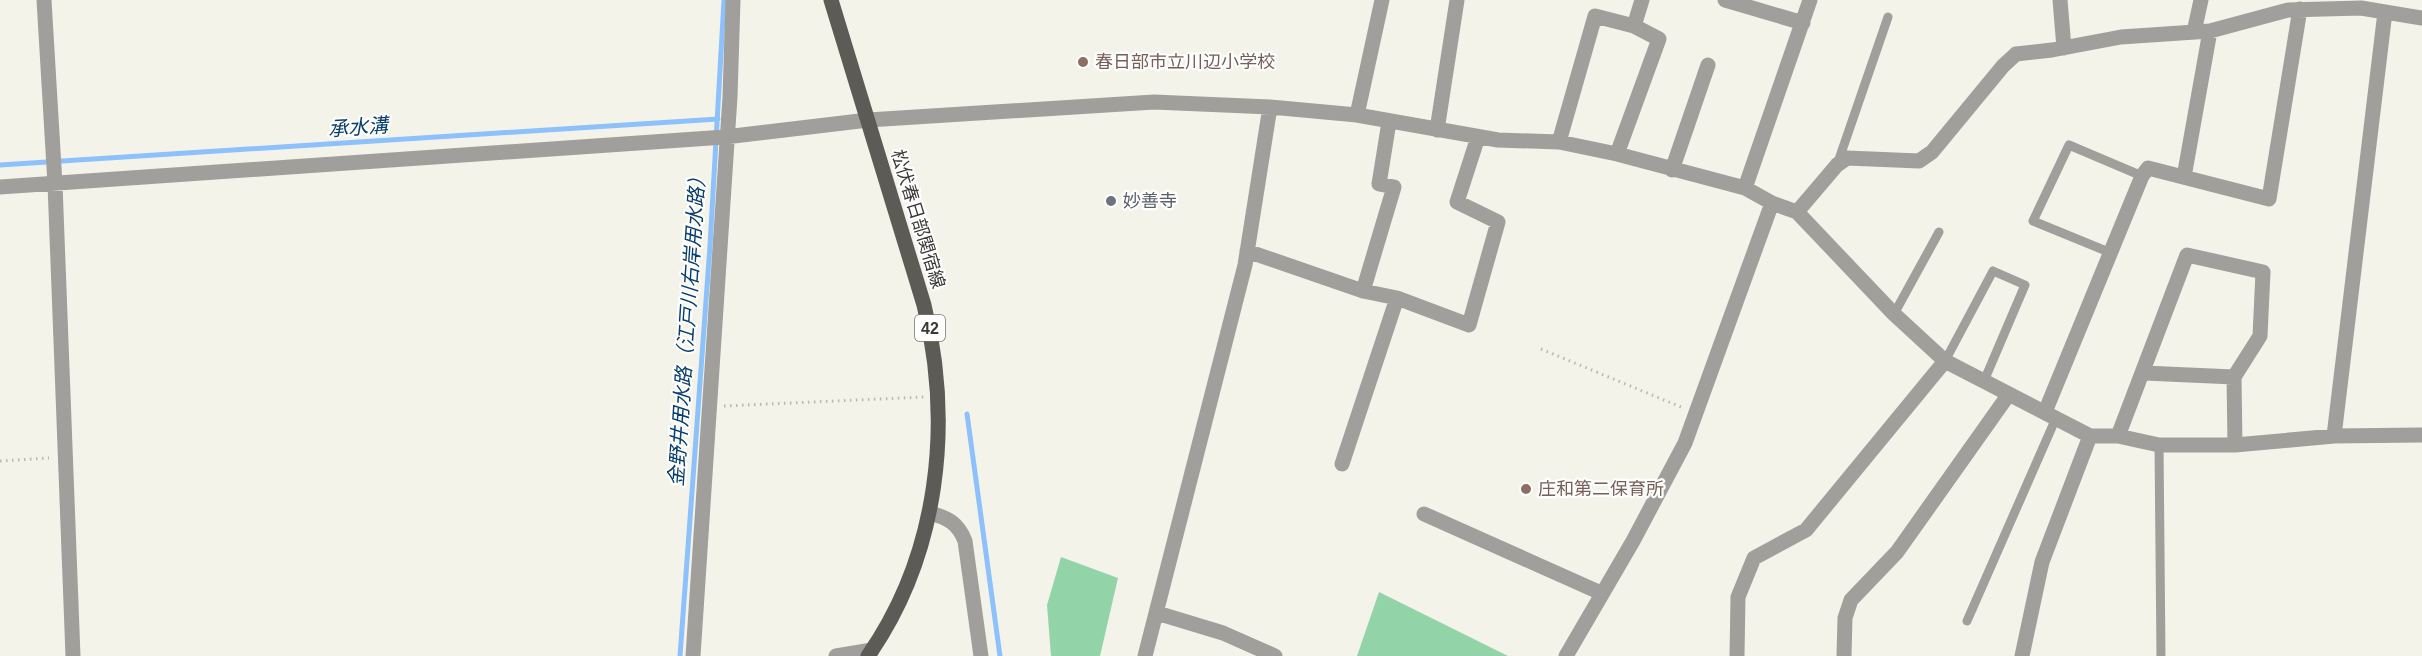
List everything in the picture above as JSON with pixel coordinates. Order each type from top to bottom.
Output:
[{"type":"main road","name":"松伏春日部関宿線","points":[[831,0],[924,305],[934,345],[939,394],[939,439],[930,513],[910,576],[893,614],[870,653]]},
{"type":"street","points":[[44,0],[55,184],[74,656]]},
{"type":"street","points":[[693,656],[710,407],[733,0]]},
{"type":"street","points":[[1357,115],[1382,0]]},
{"type":"street","points":[[1437,130],[1457,0]]},
{"type":"street","points":[[1634,26],[1642,0]]},
{"type":"street","points":[[1725,0],[1803,23]]},
{"type":"street","points":[[1745,188],[1810,0]]},
{"type":"street","points":[[2060,0],[2064,48]]},
{"type":"street","points":[[2194,32],[2201,0]]},
{"type":"street","points":[[1797,212],[1837,165],[1847,158],[1919,161],[1932,152],[2002,66],[2016,54],[2121,37],[2210,31],[2271,8],[2300,9],[2329,4],[2361,4],[2385,12],[2422,18]]},
{"type":"street","points":[[2051,415],[2111,253],[2142,176],[2148,168],[2269,199],[2300,9]]},
{"type":"street","points":[[2334,436],[2385,12]]},
{"type":"street","points":[[1559,142],[1595,16],[1634,26],[1659,39],[1617,154]]},
{"type":"street","points":[[2184,177],[2210,31]]},
{"type":"street","points":[[1672,170],[1708,65]]},
{"type":"street","points":[[0,187],[725,137],[868,120],[1154,102],[1270,107],[1357,115],[1498,140],[1559,142],[1617,154],[1745,188],[1772,203],[1797,212],[1894,314],[1945,361],[2090,436],[2118,436],[2159,445],[2235,445],[2334,436],[2422,435]]},
{"type":"street","points":[[1145,656],[1247,251],[1270,107]]},
{"type":"street","points":[[1363,291],[1394,187],[1378,184],[1389,122]]},
{"type":"street","points":[[1247,251],[1363,291],[1397,298],[1469,325],[1498,222],[1457,202],[1478,137]]},
{"type":"street","points":[[1566,656],[1633,541],[1685,443],[1772,203]]},
{"type":"street","points":[[2118,436],[2144,373],[2187,255],[2263,272],[2260,336],[2234,377],[2235,445]]},
{"type":"street","points":[[1342,464],[1397,298]]},
{"type":"street","points":[[1737,656],[1738,597],[1754,558],[1806,530],[1945,361]]},
{"type":"street","points":[[2144,373],[2234,377]]},
{"type":"street","points":[[1844,656],[1845,618],[1851,600],[1898,552],[2009,394]]},
{"type":"street","points":[[2022,656],[2042,562],[2090,436]]},
{"type":"street","points":[[930,513],[946,517],[960,528],[965,541],[981,656]]},
{"type":"street","points":[[1424,514],[1601,593]]},
{"type":"street","points":[[1156,614],[1223,633],[1275,656]]},
{"type":"street","points":[[836,656],[870,653]]},
{"type":"lane","points":[[1837,165],[1888,16]]},
{"type":"lane","points":[[2111,253],[2033,221],[2069,145],[2142,176]]},
{"type":"lane","points":[[1894,314],[1940,232]]},
{"type":"lane","points":[[1945,361],[1993,271],[2025,285],[1984,381]]},
{"type":"lane","points":[[1967,621],[2051,415]]},
{"type":"lane","points":[[2159,445],[2161,656]]},
{"type":"path","points":[[1541,349],[1696,414]]},
{"type":"path","points":[[710,407],[924,398],[939,394]]},
{"type":"path","points":[[0,461],[66,457]]},
{"type":"green space","points":[[1061,557],[1118,578],[1100,656],[1051,656],[1047,605]]},
{"type":"green space","points":[[1379,592],[1508,656],[1357,656]]},
{"type":"waterway","name":"金野井用水路（江戸川右岸用水路）","points":[[680,656],[710,246],[724,0]]},
{"type":"waterway","name":"承水溝","points":[[0,165],[718,119]]},
{"type":"waterway","points":[[967,414],[1000,656]]},
{"type":"place","name":"春日部市立川辺小学校","points":[[1083,62]]},
{"type":"place","name":"妙善寺","points":[[1111,201]]},
{"type":"place","name":"庄和第二保育所","points":[[1526,489]]}]
